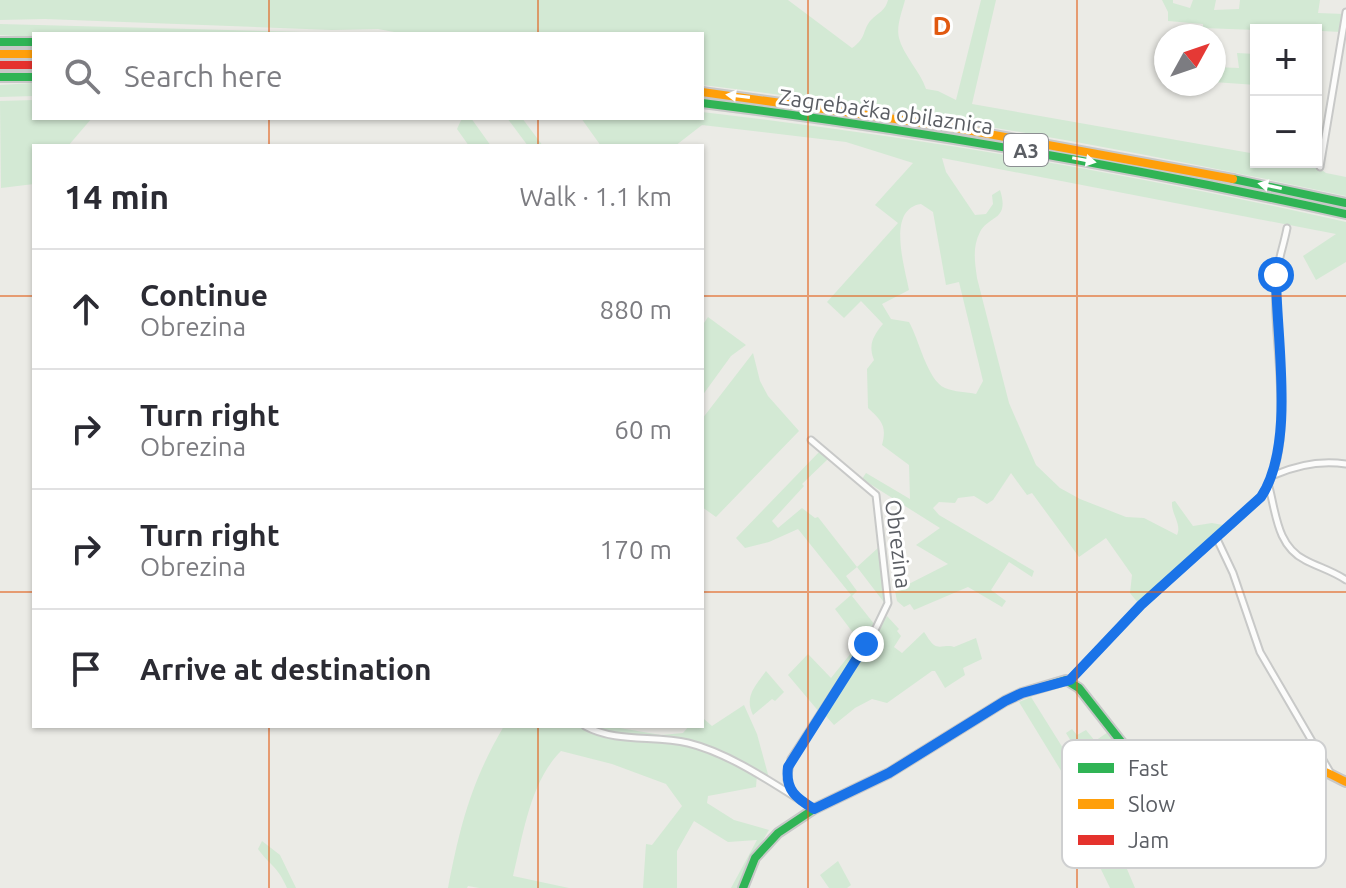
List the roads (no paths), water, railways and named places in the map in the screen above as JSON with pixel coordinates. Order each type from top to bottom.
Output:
[{"type":"main road","points":[[0,42],[32,42]]},
{"type":"main road","points":[[0,54],[32,54]]},
{"type":"main road","points":[[0,65],[32,65]]},
{"type":"main road","points":[[0,77],[32,77]]},
{"type":"main road","name":"Zagrebačka obilaznica","points":[[704,92],[1057,144],[1346,203]]},
{"type":"main road","name":"Zagrebačka obilaznica","points":[[704,103],[838,120],[1026,150],[1346,214]]},
{"type":"main road","points":[[743,888],[745,878],[763,847],[778,833],[814,809],[889,773],[1022,693],[1070,680],[1118,740]]},
{"type":"main road","points":[[1326,771],[1346,782]]},
{"type":"street","points":[[1322,155],[1346,12]]},
{"type":"street","points":[[1070,680],[1141,605],[1256,502],[1273,476],[1281,404],[1276,275],[1287,228]]},
{"type":"street","name":"Obrezina","points":[[794,796],[787,780],[791,759],[875,630],[886,609],[889,595],[876,495],[811,440]]},
{"type":"street","points":[[1273,476],[1290,468],[1314,463],[1346,464]]},
{"type":"street","points":[[1268,486],[1281,535],[1288,547],[1302,559],[1346,580]]},
{"type":"street","points":[[1216,537],[1230,563],[1260,652],[1311,740]]},
{"type":"street","points":[[589,728],[601,735],[656,737],[690,744],[720,755],[814,809]]},
{"type":"street","points":[[1326,766],[1330,773]]}]
